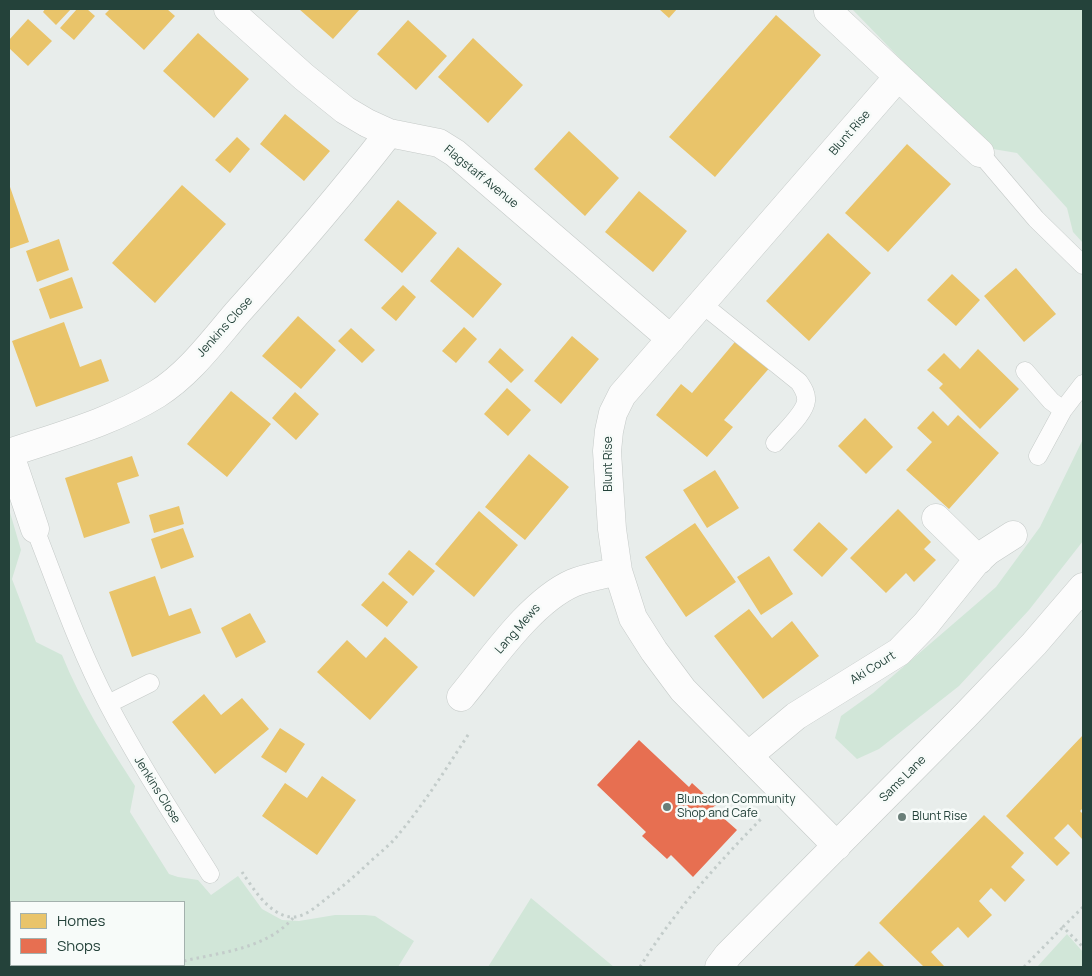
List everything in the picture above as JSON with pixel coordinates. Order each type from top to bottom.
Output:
[{"type":"street","name":"Flagstaff Avenue","points":[[228,9],[345,110],[367,123],[390,133],[439,143],[455,153],[671,339]]},
{"type":"street","points":[[826,10],[980,153]]},
{"type":"street","name":"Blunt Rise","points":[[837,846],[683,690],[632,618],[618,571],[612,529],[607,452],[613,413],[622,395],[898,77]]},
{"type":"street","name":"Jenkins Close","points":[[35,529],[9,453],[104,420],[137,405],[171,384],[215,339],[305,236],[390,133]]},
{"type":"street","points":[[936,518],[978,560]]},
{"type":"street","name":"Aki Court","points":[[748,756],[796,716],[899,652],[931,619],[978,560],[988,551],[1013,535]]},
{"type":"street","name":"Lang Mews","points":[[461,698],[525,619],[543,602],[573,583],[618,571]]},
{"type":"street","name":"Sams Lane","points":[[719,967],[728,955],[997,683],[1034,644],[1083,587]]},
{"type":"lane","points":[[980,153],[1036,219],[1083,265]]},
{"type":"lane","points":[[702,304],[795,378],[805,391],[806,401],[803,409],[775,443]]},
{"type":"lane","points":[[1025,371],[1050,401],[1064,410]]},
{"type":"lane","points":[[1038,456],[1064,410],[1083,384]]},
{"type":"lane","name":"Jenkins Close","points":[[35,529],[80,644],[108,704],[135,754],[210,874]]},
{"type":"lane","points":[[108,704],[150,683]]},
{"type":"path","points":[[210,874],[234,861],[274,911],[284,916],[293,917],[301,916],[316,906],[349,882],[397,837],[419,809],[476,721],[461,698]]},
{"type":"path","points":[[640,967],[668,925],[690,897],[742,838],[786,794]]},
{"type":"path","points":[[1024,967],[1083,906]]},
{"type":"path","points":[[185,961],[254,944],[279,931],[293,917]]},
{"type":"path","points":[[1063,927],[1083,948]]},
{"type":"green space","points":[[852,9],[1083,9],[1083,243],[1073,232],[1067,208],[1017,153],[987,148]]},
{"type":"green space","points":[[1083,439],[1083,541],[1029,610],[959,686],[879,749],[857,759],[835,738],[841,716],[873,693],[996,587],[1040,527]]},
{"type":"green space","points":[[9,509],[21,550],[12,579],[36,642],[62,655],[86,706],[135,786],[130,812],[169,874],[198,880],[211,895],[238,876],[262,909],[282,920],[299,921],[335,915],[375,916],[414,941],[398,967],[9,967]]},
{"type":"green space","points":[[531,898],[614,967],[488,967]]},
{"type":"green space","points":[[1067,934],[1083,952],[1083,967],[1037,967]]},
{"type":"building: Homes","points":[[45,9],[71,9],[56,25],[43,12]]},
{"type":"building: Homes","points":[[77,9],[87,9],[95,16],[74,40],[60,28]]},
{"type":"building: Homes","points":[[110,9],[167,9],[175,16],[144,50],[105,14]]},
{"type":"building: Homes","points":[[299,9],[360,9],[333,39]]},
{"type":"building: Homes","points":[[659,9],[677,9],[669,18]]},
{"type":"building: Homes","points":[[776,15],[821,55],[715,177],[669,137]]},
{"type":"building: Homes","points":[[28,19],[52,41],[28,66],[9,48],[9,40]]},
{"type":"building: Homes","points":[[408,20],[447,56],[416,90],[377,54]]},
{"type":"building: Homes","points":[[198,33],[249,79],[214,118],[163,71]]},
{"type":"building: Homes","points":[[473,38],[523,85],[488,123],[438,77]]},
{"type":"building: Homes","points":[[285,114],[330,151],[304,181],[260,144]]},
{"type":"building: Homes","points":[[569,131],[619,178],[585,216],[534,169]]},
{"type":"building: Homes","points":[[237,137],[250,149],[230,173],[215,160]]},
{"type":"building: Homes","points":[[907,144],[951,184],[888,252],[845,213]]},
{"type":"building: Homes","points":[[9,184],[29,242],[9,249]]},
{"type":"building: Homes","points":[[182,185],[226,224],[155,303],[112,263]]},
{"type":"building: Homes","points":[[639,191],[687,231],[653,272],[605,232]]},
{"type":"building: Homes","points":[[398,200],[437,233],[402,273],[364,240]]},
{"type":"building: Homes","points":[[828,233],[871,273],[809,341],[766,301]]},
{"type":"building: Homes","points":[[59,239],[69,270],[37,282],[26,251]]},
{"type":"building: Homes","points":[[458,247],[502,284],[473,318],[430,281]]},
{"type":"building: Homes","points":[[1016,268],[1056,314],[1024,342],[984,296]]},
{"type":"building: Homes","points":[[952,274],[980,300],[956,326],[927,300]]},
{"type":"building: Homes","points":[[72,277],[83,308],[50,319],[39,289]]},
{"type":"building: Homes","points":[[403,285],[416,297],[396,321],[381,308]]},
{"type":"building: Homes","points":[[298,316],[336,350],[301,389],[262,356]]},
{"type":"building: Homes","points":[[64,322],[80,367],[101,359],[109,381],[36,407],[12,341]]},
{"type":"building: Homes","points":[[464,327],[477,339],[456,363],[442,351]]},
{"type":"building: Homes","points":[[351,328],[375,350],[362,363],[338,341]]},
{"type":"building: Homes","points":[[572,336],[599,359],[561,404],[534,381]]},
{"type":"building: Homes","points":[[739,337],[772,365],[724,420],[733,427],[707,457],[656,415],[681,384],[692,393]]},
{"type":"building: Homes","points":[[500,348],[524,370],[511,383],[488,362]]},
{"type":"building: Homes","points":[[978,349],[1019,389],[980,429],[939,388],[943,384],[927,370],[944,353],[960,369]]},
{"type":"building: Homes","points":[[507,388],[531,410],[508,436],[484,414]]},
{"type":"building: Homes","points":[[231,391],[271,424],[227,477],[187,444]]},
{"type":"building: Homes","points":[[295,392],[319,414],[296,440],[272,418]]},
{"type":"building: Homes","points":[[933,411],[948,426],[958,415],[999,453],[949,509],[906,470],[932,442],[917,428]]},
{"type":"building: Homes","points":[[865,418],[893,447],[866,474],[838,446]]},
{"type":"building: Homes","points":[[529,454],[569,487],[525,540],[485,507]]},
{"type":"building: Homes","points":[[132,456],[139,476],[117,483],[130,523],[84,538],[65,478]]},
{"type":"building: Homes","points":[[715,470],[739,508],[707,528],[683,490]]},
{"type":"building: Homes","points":[[179,506],[184,524],[154,533],[149,515]]},
{"type":"building: Homes","points":[[898,509],[931,542],[924,549],[936,560],[914,582],[906,573],[886,593],[850,558]]},
{"type":"building: Homes","points":[[479,511],[518,545],[474,597],[435,564]]},
{"type":"building: Homes","points":[[819,522],[848,549],[822,577],[793,550]]},
{"type":"building: Homes","points":[[695,523],[736,582],[686,617],[645,557]]},
{"type":"building: Homes","points":[[183,528],[194,557],[161,569],[151,539]]},
{"type":"building: Homes","points":[[409,550],[435,571],[413,596],[388,574]]},
{"type":"building: Homes","points":[[769,556],[793,594],[761,615],[737,577]]},
{"type":"building: Homes","points":[[155,576],[169,616],[191,608],[201,633],[132,657],[109,592]]},
{"type":"building: Homes","points":[[383,581],[408,602],[387,627],[361,605]]},
{"type":"building: Homes","points":[[749,609],[772,638],[792,621],[819,656],[763,699],[714,636]]},
{"type":"building: Homes","points":[[250,613],[266,642],[236,658],[221,628]]},
{"type":"building: Homes","points":[[385,637],[418,667],[370,720],[317,672],[347,640],[366,658]]},
{"type":"building: Homes","points":[[204,694],[221,715],[242,698],[269,729],[215,774],[172,722]]},
{"type":"building: Homes","points":[[280,728],[305,744],[286,773],[261,757]]},
{"type":"building: Homes","points":[[1083,735],[1083,808],[1080,811],[1083,814],[1083,840],[1068,824],[1054,838],[1070,853],[1057,866],[1006,816]]},
{"type":"building: Homes","points":[[322,776],[356,800],[317,855],[262,816],[285,783],[307,798]]},
{"type":"building: Homes","points":[[984,815],[1024,853],[1011,867],[1025,880],[1005,902],[991,888],[979,901],[992,915],[968,938],[958,927],[931,952],[943,967],[924,967],[879,923]]},
{"type":"building: Homes","points":[[869,951],[885,967],[853,967]]},
{"type":"building: Shops","name":"Blunsdon Community Shop and Cafe","points":[[639,740],[689,787],[692,783],[716,805],[712,808],[737,830],[693,877],[671,855],[667,859],[642,836],[646,832],[597,785]]},
{"type":"place","name":"Blunsdon Community Shop and Cafe","points":[[667,807]]},
{"type":"place","name":"Blunt Rise","points":[[902,817]]}]
